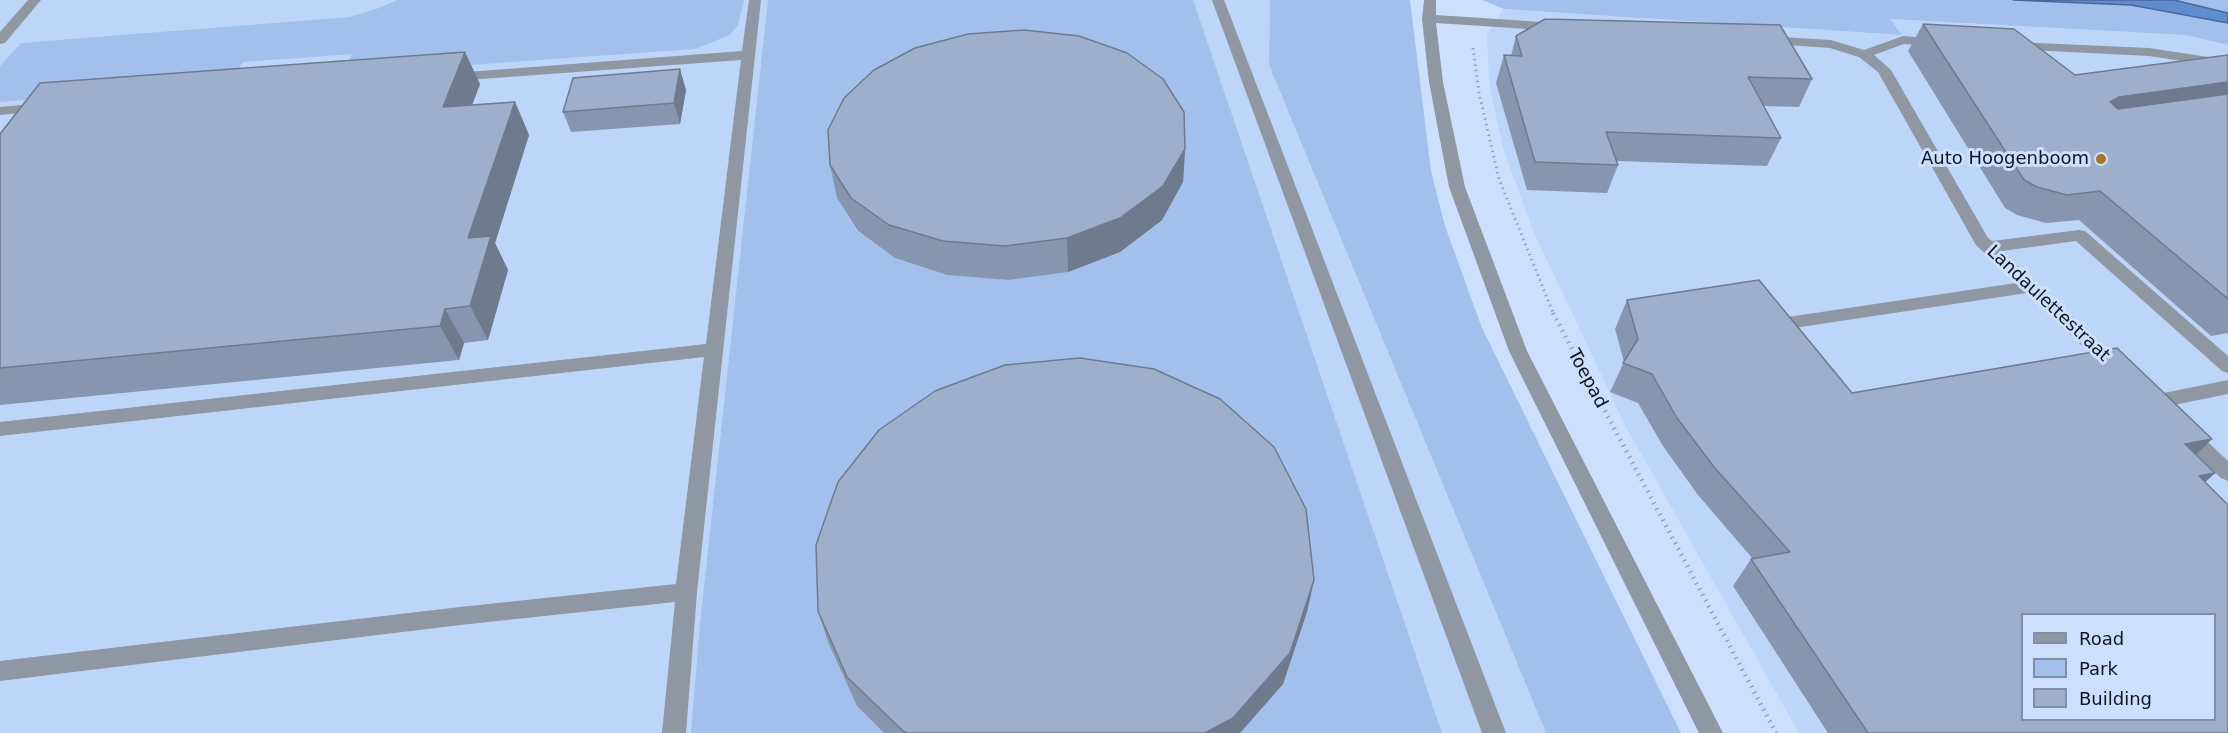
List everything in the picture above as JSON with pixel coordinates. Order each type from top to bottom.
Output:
[{"type":"street","points":[[0,40],[35,0]]},
{"type":"street","points":[[674,733],[686,592],[755,0]]},
{"type":"street","points":[[1218,0],[1494,733]]},
{"type":"street","points":[[1430,0],[1429,19],[1436,82],[1457,187],[1518,351],[1711,733]]},
{"type":"street","points":[[1429,19],[1574,28]]},
{"type":"street","name":"Landaulettestraat","points":[[1749,39],[1831,44],[1864,54],[1884,70],[1982,241],[2129,379]]},
{"type":"street","points":[[1864,54],[1904,40],[1950,43]]},
{"type":"street","points":[[1997,45],[2149,52],[2228,64]]},
{"type":"street","points":[[441,78],[748,55]]},
{"type":"street","points":[[0,111],[46,107],[27,125]]},
{"type":"street","points":[[1988,247],[2079,235],[2228,366]]},
{"type":"street","points":[[1796,342],[1781,324],[2030,287]]},
{"type":"street","points":[[0,429],[713,350]]},
{"type":"street","points":[[2085,359],[2104,356]]},
{"type":"street","points":[[2228,387],[2150,399],[2228,473]]},
{"type":"street","points":[[0,670],[460,615],[686,592]]},
{"type":"path","name":"Toepad","points":[[1469,21],[1479,93],[1499,179],[1557,323],[1776,733]]},
{"type":"shaded area","points":[[0,0],[1270,0],[1269,65],[1546,733],[0,733]]},
{"type":"shaded area","points":[[2013,0],[2174,0],[2228,13],[2228,23],[2131,5]]},
{"type":"shaded area","points":[[1504,9],[1901,35],[1889,19],[2185,35],[2228,45],[2228,733],[1799,733],[1627,429],[1534,233],[1503,148],[1489,83],[1487,35]]},
{"type":"green space","points":[[397,0],[744,0],[738,25],[730,35],[695,49],[342,74],[352,54],[243,62],[229,82],[0,102],[0,66],[21,43],[350,17]]},
{"type":"green space","points":[[768,0],[1193,0],[1442,733],[1240,733],[1283,684],[1307,612],[1300,541],[857,706],[884,733],[691,733],[700,624]],"holes":[[[835,164],[1183,182],[1162,219],[1120,252],[1008,280],[947,275],[895,258],[857,231],[837,198]]]},
{"type":"green space","points":[[1270,0],[1410,0],[1431,171],[1445,226],[1482,328],[1681,733],[1546,733],[1269,65]]},
{"type":"green space","points":[[1482,0],[2013,0],[2130,5],[2228,23],[2228,45],[2185,35],[1890,19],[1902,35],[1504,9]]},
{"type":"green space","points":[[2174,0],[2228,0],[2228,13]]},
{"type":"building","points":[[1545,19],[1780,25],[1812,79],[1748,77],[1781,138],[1606,132],[1618,165],[1535,162],[1504,55],[1522,56],[1516,36]]},
{"type":"building","name":"Auto Hoogenboom","points":[[1923,24],[2014,29],[2075,75],[2228,55],[2228,82],[2119,97],[2110,102],[2118,109],[2228,94],[2228,299],[2100,191],[2067,195],[2037,187],[2024,180]]},
{"type":"building","points":[[1024,30],[1079,36],[1127,53],[1163,79],[1184,112],[1185,149],[1163,186],[1120,218],[1067,238],[1005,246],[943,241],[889,225],[851,198],[830,165],[828,130],[844,98],[874,70],[915,48],[968,34]]},
{"type":"building","points":[[465,52],[443,107],[515,102],[468,238],[491,236],[470,306],[445,309],[440,326],[0,368],[0,134],[40,83]]},
{"type":"building","points":[[680,69],[674,103],[563,112],[573,78]]},
{"type":"building","points":[[1759,280],[1852,393],[2117,348],[2212,439],[2185,444],[2215,473],[2199,476],[2228,505],[2228,733],[1868,733],[1751,559],[1790,552],[1714,467],[1677,418],[1652,374],[1623,363],[1638,339],[1627,300]]},
{"type":"building","points":[[1080,358],[1154,369],[1220,399],[1274,447],[1306,509],[1314,580],[1290,653],[1233,718],[1205,733],[907,733],[847,677],[818,611],[816,545],[838,482],[879,430],[935,391],[1005,365]]},
{"type":"place","name":"Auto Hoogenboom","points":[[2101,159]]}]
